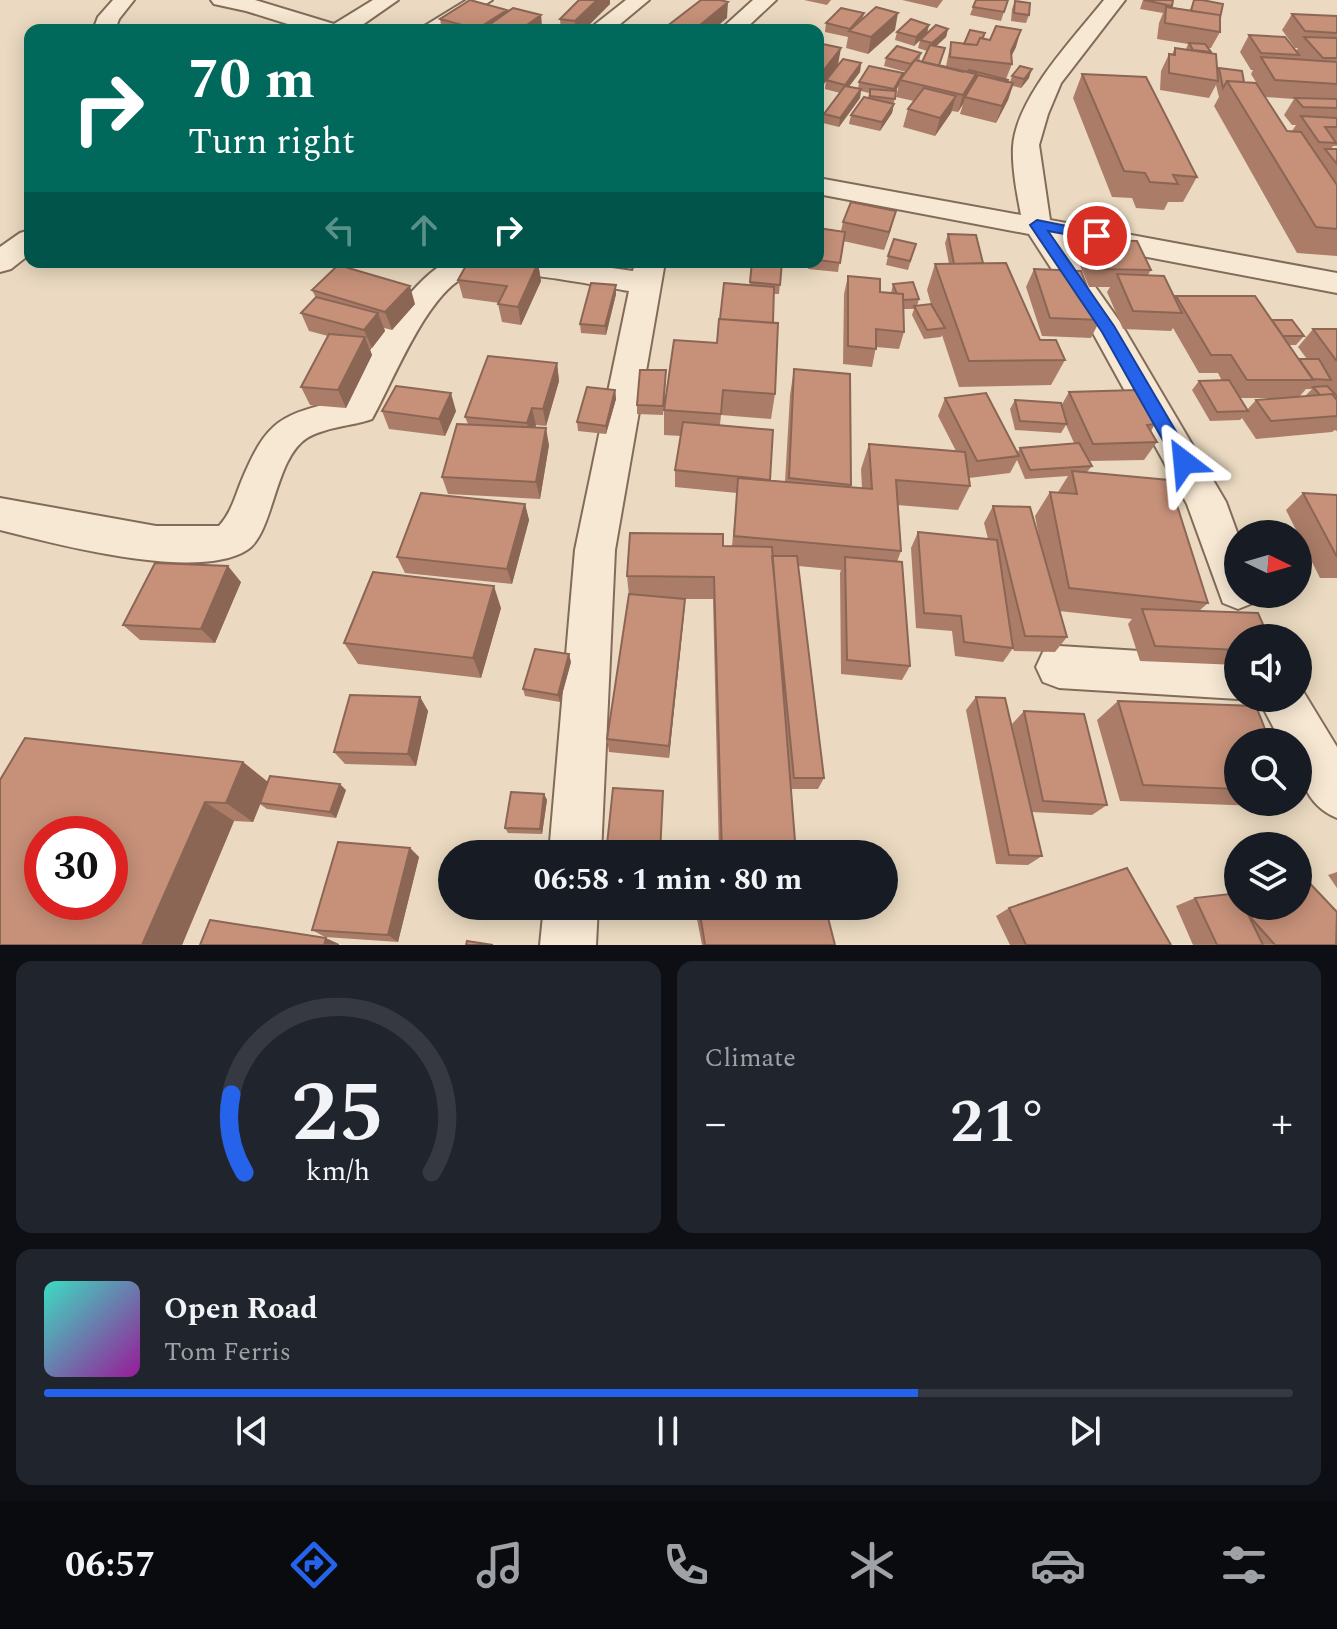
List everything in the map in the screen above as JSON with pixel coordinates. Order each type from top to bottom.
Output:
[{"type":"street","points":[[106,24],[124,0]]},
{"type":"street","points":[[221,0],[256,3],[313,24]]},
{"type":"street","points":[[350,24],[388,0]]},
{"type":"street","points":[[440,24],[482,0]]},
{"type":"street","points":[[607,24],[639,0]]},
{"type":"street","points":[[738,24],[766,0]]},
{"type":"street","points":[[1115,0],[1050,82],[1036,114],[1026,145],[1037,225],[1108,330],[1193,478],[1206,502],[1224,552]]},
{"type":"street","points":[[824,187],[1337,283]]},
{"type":"street","points":[[0,262],[24,244]]},
{"type":"street","points":[[0,514],[82,533],[202,546],[235,537],[279,443],[291,430],[359,410],[366,390],[408,323],[450,268]]},
{"type":"street","points":[[554,268],[646,273],[595,550],[576,840]]},
{"type":"street","points":[[1059,667],[1224,677]]},
{"type":"street","points":[[1289,712],[1337,793]]},
{"type":"street","points":[[568,945],[570,920]]},
{"type":"building","points":[[470,0],[507,10],[485,24],[458,24],[440,19]]},
{"type":"building","points":[[579,0],[597,0],[575,21],[560,19]]},
{"type":"building","points":[[701,0],[728,2],[701,24],[670,24]]},
{"type":"building","points":[[976,0],[1008,0],[1004,12],[973,7]]},
{"type":"building","points":[[1144,0],[1173,0],[1172,6]]},
{"type":"building","points":[[1194,0],[1223,4],[1220,18],[1220,15],[1191,11]]},
{"type":"building","points":[[1015,1],[1030,3],[1029,15],[1014,13]]},
{"type":"building","points":[[876,7],[898,13],[871,37],[849,31]]},
{"type":"building","points":[[1166,7],[1220,15],[1220,32],[1165,23]]},
{"type":"building","points":[[513,8],[541,15],[528,24],[490,24]]},
{"type":"building","points":[[841,8],[864,13],[850,29],[826,23]]},
{"type":"building","points":[[1292,14],[1337,16],[1337,33],[1305,31]]},
{"type":"building","points":[[911,19],[929,25],[916,37],[897,32]]},
{"type":"building","points":[[936,25],[948,29],[932,43],[920,40]]},
{"type":"building","points":[[996,26],[1021,30],[1011,51],[1012,64],[950,57],[951,42],[977,45],[980,38],[990,40]]},
{"type":"building","points":[[970,30],[985,33],[977,45],[964,44]]},
{"type":"building","points":[[1249,35],[1285,37],[1299,55],[1261,53]]},
{"type":"building","points":[[1304,37],[1337,38],[1337,58],[1323,58]]},
{"type":"building","points":[[1189,43],[1205,44],[1211,52],[1193,50]]},
{"type":"building","points":[[824,44],[841,48],[824,70]]},
{"type":"building","points":[[930,45],[945,48],[939,65],[964,72],[922,62]]},
{"type":"building","points":[[897,46],[921,53],[911,64],[886,58]]},
{"type":"building","points":[[1175,48],[1216,54],[1218,81],[1169,73],[1169,54],[1175,55]]},
{"type":"building","points":[[1261,57],[1337,62],[1337,84],[1275,80]]},
{"type":"building","points":[[843,59],[861,63],[845,85],[826,80]]},
{"type":"building","points":[[915,60],[976,74],[963,95],[900,80]]},
{"type":"building","points":[[869,66],[903,73],[894,89],[859,82]]},
{"type":"building","points":[[1020,66],[1032,69],[1024,79],[1012,76]]},
{"type":"building","points":[[1219,68],[1242,71],[1244,82],[1227,81],[1223,88]]},
{"type":"building","points":[[967,72],[1008,80],[978,75],[974,82],[976,74]]},
{"type":"building","points":[[1082,74],[1146,77],[1197,177],[1173,175],[1178,184],[1150,182],[1145,173],[1124,171]]},
{"type":"building","points":[[978,75],[1013,83],[1002,106],[965,97]]},
{"type":"building","points":[[1227,81],[1256,83],[1287,131],[1301,132],[1337,185],[1337,229],[1316,227]]},
{"type":"building","points":[[845,86],[861,89],[840,118],[824,114]]},
{"type":"building","points":[[924,88],[956,96],[940,118],[908,109]]},
{"type":"building","points":[[870,89],[896,91],[895,99],[870,96]]},
{"type":"building","points":[[864,97],[894,104],[882,122],[851,115]]},
{"type":"building","points":[[1295,98],[1337,99],[1337,108],[1303,107]]},
{"type":"building","points":[[1301,116],[1337,118],[1337,127],[1325,127],[1336,143],[1319,142]]},
{"type":"building","points":[[1325,149],[1337,149],[1337,164]]},
{"type":"building","points":[[851,202],[896,211],[889,232],[843,222]]},
{"type":"building","points":[[824,229],[845,232],[840,263],[824,261]]},
{"type":"building","points":[[948,234],[976,235],[983,263],[954,264]]},
{"type":"building","points":[[894,239],[916,244],[910,261],[888,256]]},
{"type":"building","points":[[1086,240],[1137,241],[1151,270],[1098,269]]},
{"type":"building","points":[[1006,263],[1040,340],[1056,340],[1065,360],[969,361],[935,264]]},
{"type":"building","points":[[335,268],[348,268],[410,286],[385,312],[312,290]]},
{"type":"building","points":[[465,268],[536,268],[518,307],[498,304],[507,286],[458,280]]},
{"type":"building","points":[[751,268],[781,268],[780,285],[750,282]]},
{"type":"building","points":[[1034,269],[1081,271],[1100,320],[1050,318]]},
{"type":"building","points":[[1117,274],[1164,276],[1182,313],[1133,311]]},
{"type":"building","points":[[848,276],[880,279],[880,292],[903,294],[904,332],[876,329],[876,349],[848,346]]},
{"type":"building","points":[[913,282],[919,299],[903,300],[903,294],[897,294],[893,284]]},
{"type":"building","points":[[591,283],[616,285],[605,326],[580,324]]},
{"type":"building","points":[[724,283],[774,287],[773,323],[720,319]]},
{"type":"building","points":[[1176,296],[1255,296],[1313,380],[1247,380],[1231,355],[1211,355]]},
{"type":"building","points":[[316,297],[378,313],[364,330],[301,313]]},
{"type":"building","points":[[931,304],[945,328],[927,330],[914,306]]},
{"type":"building","points":[[719,319],[778,323],[775,394],[723,390],[721,414],[664,410],[674,340],[717,343]]},
{"type":"building","points":[[1272,320],[1292,320],[1304,336],[1283,336]]},
{"type":"building","points":[[1313,329],[1337,329],[1337,360],[1336,360]]},
{"type":"building","points":[[329,334],[365,337],[338,390],[301,387]]},
{"type":"building","points":[[488,356],[557,363],[543,409],[532,408],[527,423],[465,417]]},
{"type":"building","points":[[1299,359],[1319,359],[1331,380],[1313,379]]},
{"type":"building","points":[[794,369],[850,374],[851,485],[789,478]]},
{"type":"building","points":[[640,370],[666,370],[663,406],[637,405]]},
{"type":"building","points":[[1229,380],[1248,411],[1217,412],[1199,381]]},
{"type":"building","points":[[396,386],[451,393],[439,419],[382,411]]},
{"type":"building","points":[[1327,386],[1337,400],[1332,394],[1320,395],[1313,387]]},
{"type":"building","points":[[587,387],[615,390],[606,426],[577,422]]},
{"type":"building","points":[[1137,390],[1155,424],[1147,425],[1157,442],[1093,444],[1069,392]]},
{"type":"building","points":[[986,393],[1019,456],[977,461],[945,398]]},
{"type":"building","points":[[1332,394],[1337,400],[1337,416],[1271,421],[1256,400]]},
{"type":"building","points":[[1015,400],[1061,403],[1067,424],[1020,421]]},
{"type":"building","points":[[683,422],[773,430],[770,480],[675,470]]},
{"type":"building","points":[[457,424],[546,428],[536,482],[442,477]]},
{"type":"building","points":[[1079,443],[1092,466],[1030,470],[1020,448]]},
{"type":"building","points":[[869,444],[965,452],[970,486],[896,480],[901,551],[734,536],[738,478],[872,489]]},
{"type":"building","points":[[1072,471],[1169,480],[1208,603],[1069,588],[1050,492],[1077,494]]},
{"type":"building","points":[[421,493],[525,504],[507,569],[397,557]]},
{"type":"building","points":[[1303,493],[1337,495],[1337,557]]},
{"type":"building","points":[[993,506],[1030,507],[1067,637],[1025,636]]},
{"type":"building","points":[[918,532],[997,540],[1013,648],[964,642],[961,616],[924,613]]},
{"type":"building","points":[[630,533],[723,534],[723,546],[772,547],[795,840],[722,840],[714,577],[627,576]]},
{"type":"building","points":[[772,556],[797,556],[824,778],[794,778]]},
{"type":"building","points":[[845,557],[902,562],[910,666],[847,660]]},
{"type":"building","points":[[155,563],[228,566],[201,629],[123,625]]},
{"type":"building","points":[[373,572],[494,586],[473,658],[344,643]]},
{"type":"building","points":[[629,594],[685,599],[669,746],[607,739]]},
{"type":"building","points":[[1142,609],[1258,613],[1263,624],[1224,624],[1224,649],[1155,646]]},
{"type":"building","points":[[535,649],[569,654],[558,695],[523,689]]},
{"type":"building","points":[[350,695],[420,697],[408,754],[334,752]]},
{"type":"building","points":[[976,697],[1005,698],[1042,856],[1009,855]]},
{"type":"building","points":[[1118,701],[1224,705],[1224,712],[1258,712],[1265,728],[1224,728],[1224,788],[1143,785]]},
{"type":"building","points":[[1024,711],[1084,714],[1107,805],[1043,801]]},
{"type":"building","points":[[25,738],[243,762],[226,803],[205,802],[142,945],[0,945],[0,780]]},
{"type":"building","points":[[270,776],[340,784],[330,812],[260,803]]},
{"type":"building","points":[[613,788],[663,791],[661,840],[607,840]]},
{"type":"building","points":[[511,792],[544,794],[540,829],[505,828]]},
{"type":"building","points":[[338,842],[410,848],[388,935],[312,930]]},
{"type":"building","points":[[1127,868],[1171,945],[1026,945],[1009,908]]},
{"type":"building","points":[[1312,886],[1337,912],[1336,945],[1275,945],[1253,920],[1312,920]]},
{"type":"building","points":[[1224,895],[1224,920],[1251,920],[1263,945],[1217,945],[1195,898]]},
{"type":"building","points":[[210,920],[326,938],[324,945],[200,945]]},
{"type":"building","points":[[701,920],[829,920],[835,945],[705,945]]},
{"type":"building","points":[[467,941],[493,945],[466,945]]},
{"type":"route","points":[[1097,236],[1037,225],[1108,330],[1184,462]]}]
